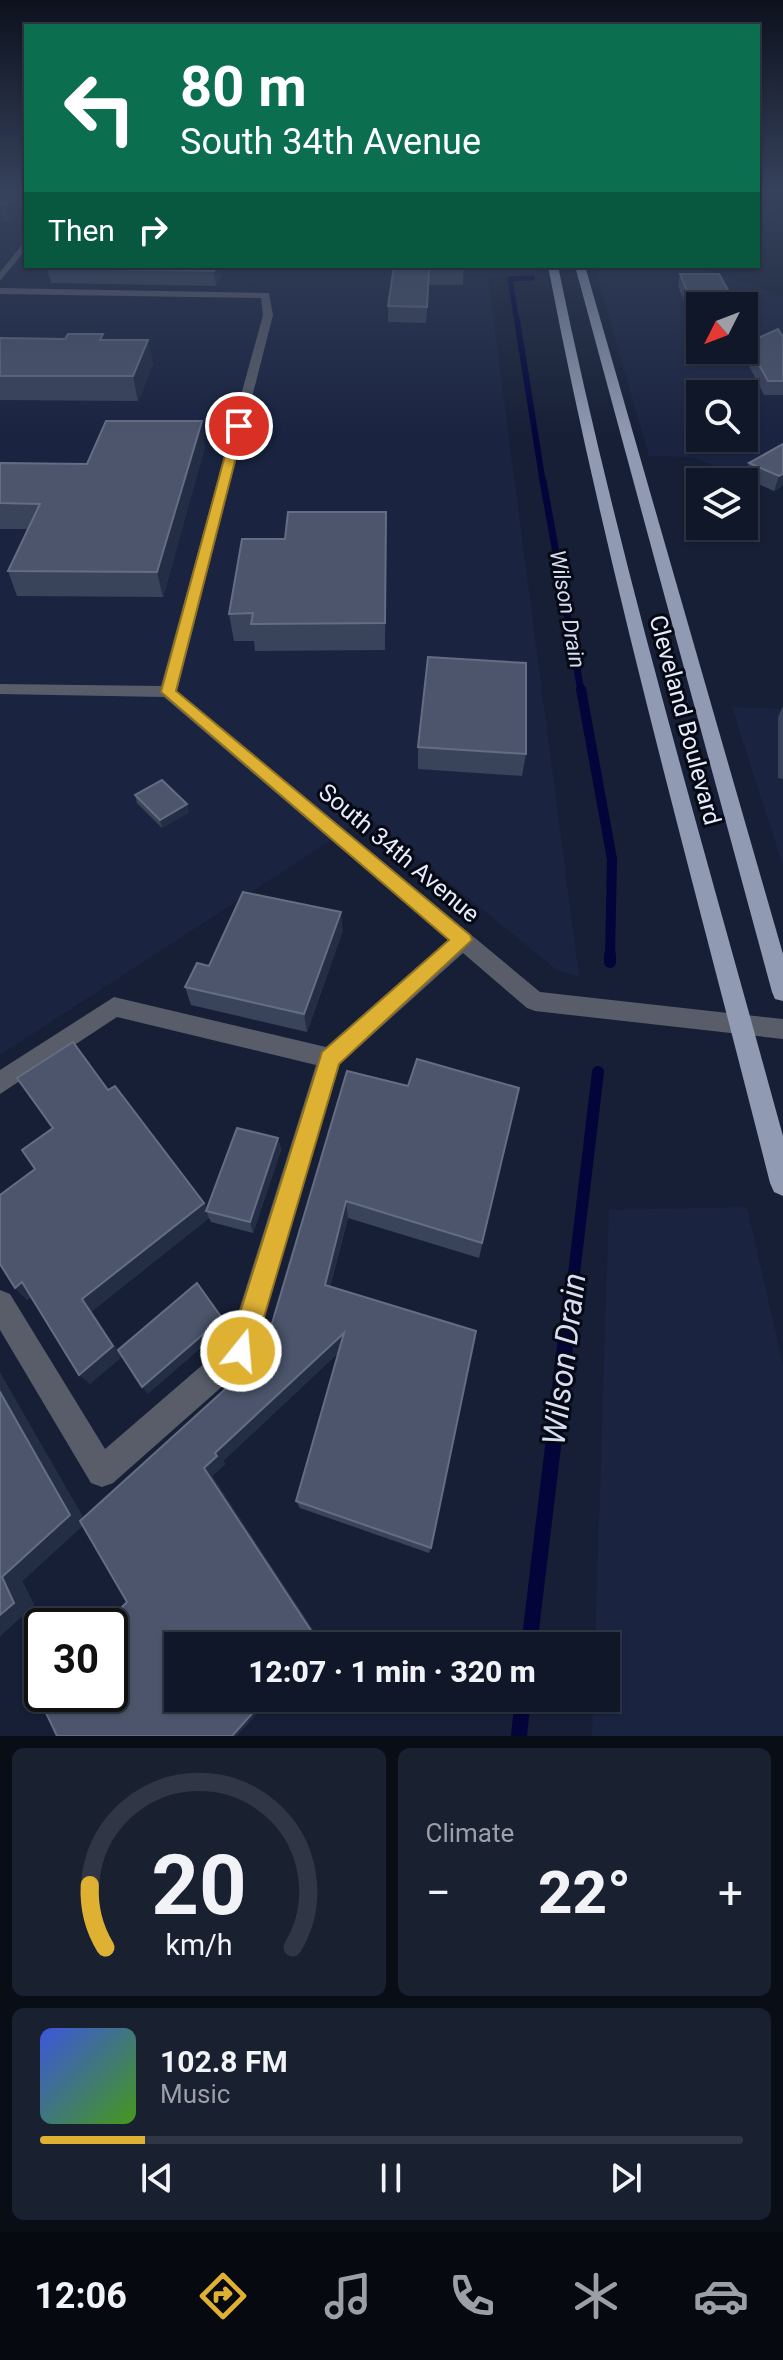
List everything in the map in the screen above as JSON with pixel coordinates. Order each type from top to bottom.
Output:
[{"type":"main road","name":"Cleveland Boulevard","points":[[555,275],[579,397],[618,558],[783,1183]]},
{"type":"main road","name":"Cleveland Boulevard","points":[[583,275],[783,992]]},
{"type":"street","points":[[0,291],[266,295],[268,315],[168,692],[0,689]]},
{"type":"street","name":"South 34th Avenue","points":[[168,692],[535,1001],[783,1029]]},
{"type":"street","points":[[0,1304],[102,1472],[241,1351],[330,1058],[463,940]]},
{"type":"street","points":[[0,1083],[114,1007],[330,1058]]},
{"type":"shaded area","points":[[0,275],[539,275],[488,277],[579,976],[558,971],[368,816],[0,1055]]},
{"type":"shaded area","points":[[597,275],[722,275],[783,296],[783,486],[774,492],[758,485],[758,468],[718,468],[693,457],[649,456]]},
{"type":"shaded area","points":[[732,707],[783,709],[783,866]]},
{"type":"shaded area","points":[[747,1207],[783,1365],[783,1736],[592,1736],[593,1712],[620,1712],[620,1632],[595,1632],[609,1210]]},
{"type":"building","points":[[393,275],[429,275],[427,307],[388,306]]},
{"type":"building","points":[[680,275],[720,275],[729,292],[688,292]]},
{"type":"building","points":[[778,329],[783,337],[783,381],[768,381],[758,363],[758,338]]},
{"type":"building","points":[[68,334],[103,334],[100,340],[148,340],[133,376],[0,376],[0,338],[65,339]]},
{"type":"building","points":[[106,421],[202,421],[157,572],[8,571],[40,504],[0,503],[0,463],[87,464]]},
{"type":"building","points":[[783,444],[783,474],[779,476],[749,463]]},
{"type":"building","points":[[288,512],[386,512],[385,623],[251,624],[253,613],[229,614],[242,539],[285,539]]},
{"type":"building","points":[[428,657],[526,663],[526,754],[418,747]]},
{"type":"building","points":[[162,780],[187,804],[160,820],[135,795]]},
{"type":"building","points":[[243,892],[341,912],[304,1014],[185,987],[197,963],[209,966]]},
{"type":"building","points":[[73,1042],[108,1090],[115,1086],[204,1203],[82,1299],[113,1346],[79,1375],[22,1282],[15,1288],[0,1264],[0,1195],[35,1169],[22,1150],[53,1128],[17,1078]]},
{"type":"building","points":[[417,1059],[519,1088],[482,1243],[346,1201],[325,1285],[476,1331],[431,1548],[296,1501],[344,1333],[215,1453],[217,1456],[204,1468],[312,1632],[164,1632],[164,1712],[253,1712],[232,1736],[57,1736],[46,1712],[128,1712],[128,1608],[121,1608],[127,1602],[80,1521],[255,1362],[259,1367],[347,1071],[408,1086]]},
{"type":"building","points":[[237,1128],[278,1138],[250,1222],[206,1211]]},
{"type":"building","points":[[197,1283],[222,1318],[142,1387],[118,1350]]},
{"type":"building","points":[[0,1392],[70,1515],[2,1577],[14,1603],[0,1615]]},
{"type":"waterway","name":"Wilson Drain","points":[[517,322],[510,279],[532,278]]},
{"type":"waterway","name":"Wilson Drain","points":[[517,320],[543,483]]},
{"type":"waterway","name":"Wilson Drain","points":[[543,481],[581,691]]},
{"type":"waterway","name":"Wilson Drain","points":[[581,689],[612,859],[610,957]]},
{"type":"waterway","name":"Wilson Drain","points":[[610,957],[610,962]]},
{"type":"waterway","name":"Wilson Drain","points":[[571,1299],[598,1072]]},
{"type":"waterway","name":"Wilson Drain","points":[[531,1632],[571,1297]]},
{"type":"waterway","name":"Wilson Drain","points":[[519,1736],[522,1712]]},
{"type":"route","points":[[239,426],[168,692],[463,940],[330,1058],[241,1351]]}]
